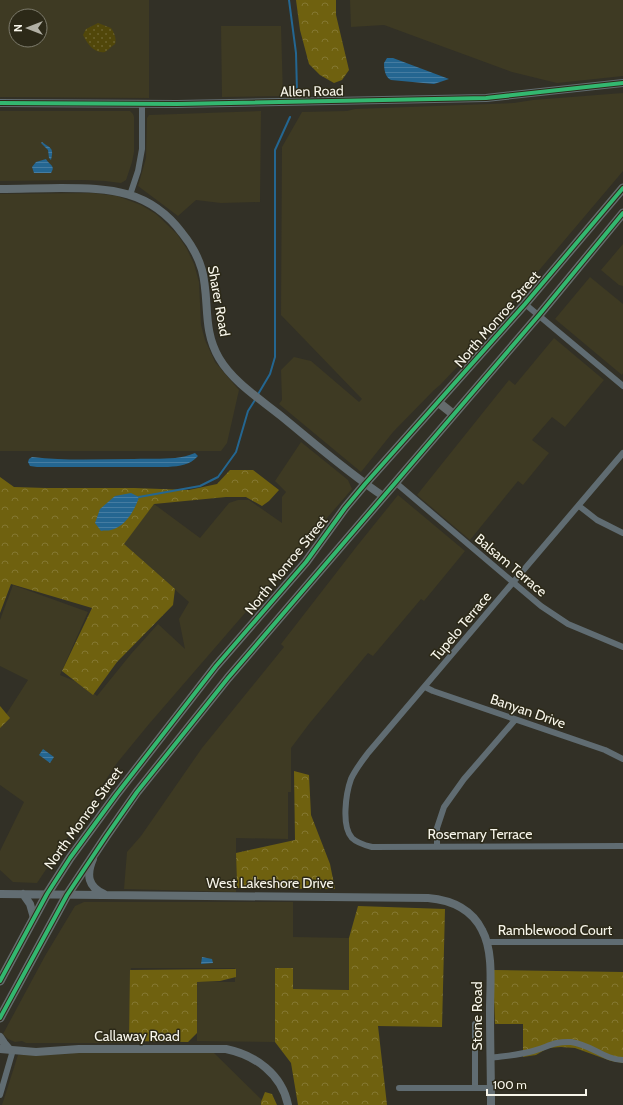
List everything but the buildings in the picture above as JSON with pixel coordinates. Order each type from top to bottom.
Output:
[{"type":"main road","name":"North Monroe Street","points":[[0,981],[46,894],[70,858],[127,780],[216,666],[306,562],[345,508],[365,484],[525,304],[623,188]]},
{"type":"main road","name":"North Monroe Street","points":[[0,1018],[68,896],[137,792],[228,678],[538,315],[623,213]]},
{"type":"main road","points":[[590,227],[602,238]]},
{"type":"main road","points":[[438,402],[453,414]]},
{"type":"main road","points":[[293,576],[305,587]]},
{"type":"main road","points":[[282,589],[293,602]]},
{"type":"main road","points":[[216,666],[228,678]]},
{"type":"main road","points":[[208,677],[221,687]]},
{"type":"main road","points":[[127,780],[137,792]]},
{"type":"street","name":"Allen Road","points":[[0,103],[142,104],[486,98],[623,84]]},
{"type":"street","points":[[130,195],[138,171],[141,155],[142,104]]},
{"type":"street","name":"Sharer Road","points":[[0,189],[106,189],[130,195],[147,202],[169,218],[190,243],[196,255],[204,279],[207,325],[210,338],[220,360],[227,370],[268,406],[365,484],[383,496]]},
{"type":"street","points":[[525,304],[623,386]]},
{"type":"street","name":"Tupelo Terrace","points":[[346,826],[346,799],[349,786],[358,766],[623,453]]},
{"type":"street","name":"Balsam Terrace","points":[[396,482],[541,606],[568,624],[623,647]]},
{"type":"street","points":[[578,506],[597,520],[623,533]]},
{"type":"street","name":"Banyan Drive","points":[[425,687],[605,750],[623,758]]},
{"type":"street","points":[[437,846],[437,828],[444,807],[464,779],[516,720]]},
{"type":"street","name":"Rosemary Terrace","points":[[346,826],[349,833],[357,842],[372,847],[623,846]]},
{"type":"street","points":[[94,855],[89,870],[90,882],[95,889],[107,895]]},
{"type":"street","name":"West Lakeshore Drive","points":[[0,894],[46,894],[68,896],[107,895],[428,898],[441,899],[459,905],[473,917],[482,929]]},
{"type":"street","points":[[23,894],[30,904],[34,918]]},
{"type":"street","name":"Stone Road","points":[[482,929],[489,953],[491,1105]]},
{"type":"street","name":"Ramblewood Court","points":[[487,942],[623,942]]},
{"type":"street","points":[[475,1024],[475,1088]]},
{"type":"street","points":[[0,1037],[12,1050],[0,1095]]},
{"type":"street","points":[[490,1058],[533,1051],[554,1043],[570,1042],[583,1044],[614,1059],[623,1060]]},
{"type":"street","name":"Callaway Road","points":[[0,1049],[36,1052],[86,1049],[226,1049],[245,1054],[269,1071],[283,1090],[288,1105]]},
{"type":"street","points":[[399,1088],[491,1088]]},
{"type":"shaded area","points":[[0,0],[149,0],[149,98],[0,97]]},
{"type":"shaded area","points":[[350,0],[623,0],[623,76],[557,83],[512,72],[384,25],[351,27]]},
{"type":"shaded area","points":[[98,23],[111,28],[116,42],[105,52],[94,50],[83,35],[86,29]]},
{"type":"shaded area","points":[[221,26],[281,26],[283,96],[222,97]]},
{"type":"shaded area","points":[[623,93],[623,171],[458,366],[393,432],[361,472],[279,404],[282,400],[281,370],[294,357],[311,361],[359,402],[362,399],[281,315],[282,147],[302,112],[514,103],[533,100]]},
{"type":"shaded area","points":[[0,111],[130,111],[134,117],[134,152],[126,180],[121,183],[84,180],[0,181]]},
{"type":"shaded area","points":[[261,111],[260,202],[221,203],[196,200],[178,216],[138,186],[146,158],[147,118],[149,115]]},
{"type":"shaded area","points":[[93,193],[117,196],[141,205],[156,214],[177,234],[187,249],[194,264],[199,282],[201,325],[205,340],[215,362],[239,390],[227,443],[221,451],[0,451],[0,194]]},
{"type":"shaded area","points":[[623,244],[623,286],[619,285],[601,270]]},
{"type":"shaded area","points":[[590,277],[623,304],[622,375],[555,319]]},
{"type":"shaded area","points":[[554,338],[604,380],[565,427],[552,417],[532,440],[549,453],[523,485],[518,481],[470,540],[417,495],[509,380],[515,385]]},
{"type":"shaded area","points":[[301,442],[348,480],[352,489],[117,763],[37,883],[13,882],[0,870],[0,851],[24,802],[0,785],[0,724],[28,680],[0,666],[0,620],[13,585],[88,612],[60,675],[82,684],[97,696],[131,654],[158,624],[185,649],[179,619],[189,602],[123,544],[154,504],[200,538],[229,503],[238,500],[249,500],[282,523],[282,497],[286,492],[275,481]]},
{"type":"shaded area","points":[[398,495],[465,551],[424,601],[421,599],[373,656],[368,653],[291,748],[291,792],[288,792],[288,839],[236,838],[236,892],[124,889],[127,852],[141,836],[202,748],[284,647],[281,644]]},
{"type":"shaded area","points":[[84,902],[293,902],[293,937],[349,938],[349,990],[292,989],[275,968],[275,1042],[197,1041],[197,982],[235,982],[235,968],[131,968],[129,1043],[26,1043],[22,1041],[15,1042],[8,1039],[3,1034],[45,956],[75,906]]},
{"type":"shaded area","points":[[76,1052],[213,1052],[267,1105],[2,1105],[18,1055],[68,1054]]},
{"type":"green space","points":[[296,0],[336,0],[336,15],[349,70],[342,80],[334,83],[320,75],[309,64],[300,30]]},
{"type":"green space","points":[[230,470],[253,470],[279,490],[262,506],[246,497],[226,497],[154,504],[124,544],[175,589],[173,605],[117,662],[93,695],[62,671],[92,608],[11,584],[0,613],[0,477],[14,487],[189,490],[217,484]]},
{"type":"green space","points":[[0,706],[10,718],[0,728]]},
{"type":"green space","points":[[294,771],[309,775],[311,815],[330,864],[335,889],[237,888],[236,853],[295,840]]},
{"type":"green space","points":[[358,906],[445,909],[442,1027],[378,1026],[387,1105],[298,1105],[291,1063],[275,1042],[275,968],[293,968],[293,989],[349,990],[349,938]]},
{"type":"green space","points":[[236,969],[236,977],[220,981],[197,982],[197,1033],[188,1042],[129,1041],[130,970]]},
{"type":"green space","points":[[493,970],[623,972],[623,1063],[611,1061],[575,1048],[561,1047],[548,1048],[536,1055],[523,1057],[523,1024],[495,1024]]},
{"type":"green space","points":[[265,1092],[272,1094],[277,1105],[261,1105]]},
{"type":"water","points":[[387,58],[393,58],[449,79],[434,84],[391,80],[387,77],[385,70],[384,63]]},
{"type":"water","points":[[42,142],[52,150],[51,160],[49,158],[48,150],[41,143]]},
{"type":"water","points":[[46,159],[53,168],[51,173],[34,173],[32,167],[36,162]]},
{"type":"water","points":[[195,453],[198,456],[192,461],[181,465],[168,467],[37,467],[30,466],[28,462],[32,457],[70,459],[165,459],[188,456]]},
{"type":"water","points":[[131,493],[139,497],[129,517],[125,522],[116,528],[101,531],[95,523],[100,509],[115,496]]},
{"type":"water","points":[[43,749],[54,757],[50,763],[39,755]]},
{"type":"water","points":[[202,957],[212,959],[213,963],[201,964]]},
{"type":"waterway","points":[[289,0],[296,53],[297,92]]},
{"type":"waterway","points":[[257,396],[270,374],[275,357],[275,150],[290,117]]},
{"type":"waterway","points":[[139,497],[200,486],[218,477],[236,452],[248,411],[255,400]]},
{"type":"cycle path","points":[[0,103],[177,104],[486,98],[623,83]]},
{"type":"cycle path","points":[[0,981],[47,894],[70,858],[116,795],[216,666],[306,562],[345,508],[365,484],[525,304],[623,188]]},
{"type":"cycle path","points":[[0,1018],[67,895],[137,792],[228,678],[539,315],[623,213]]}]
